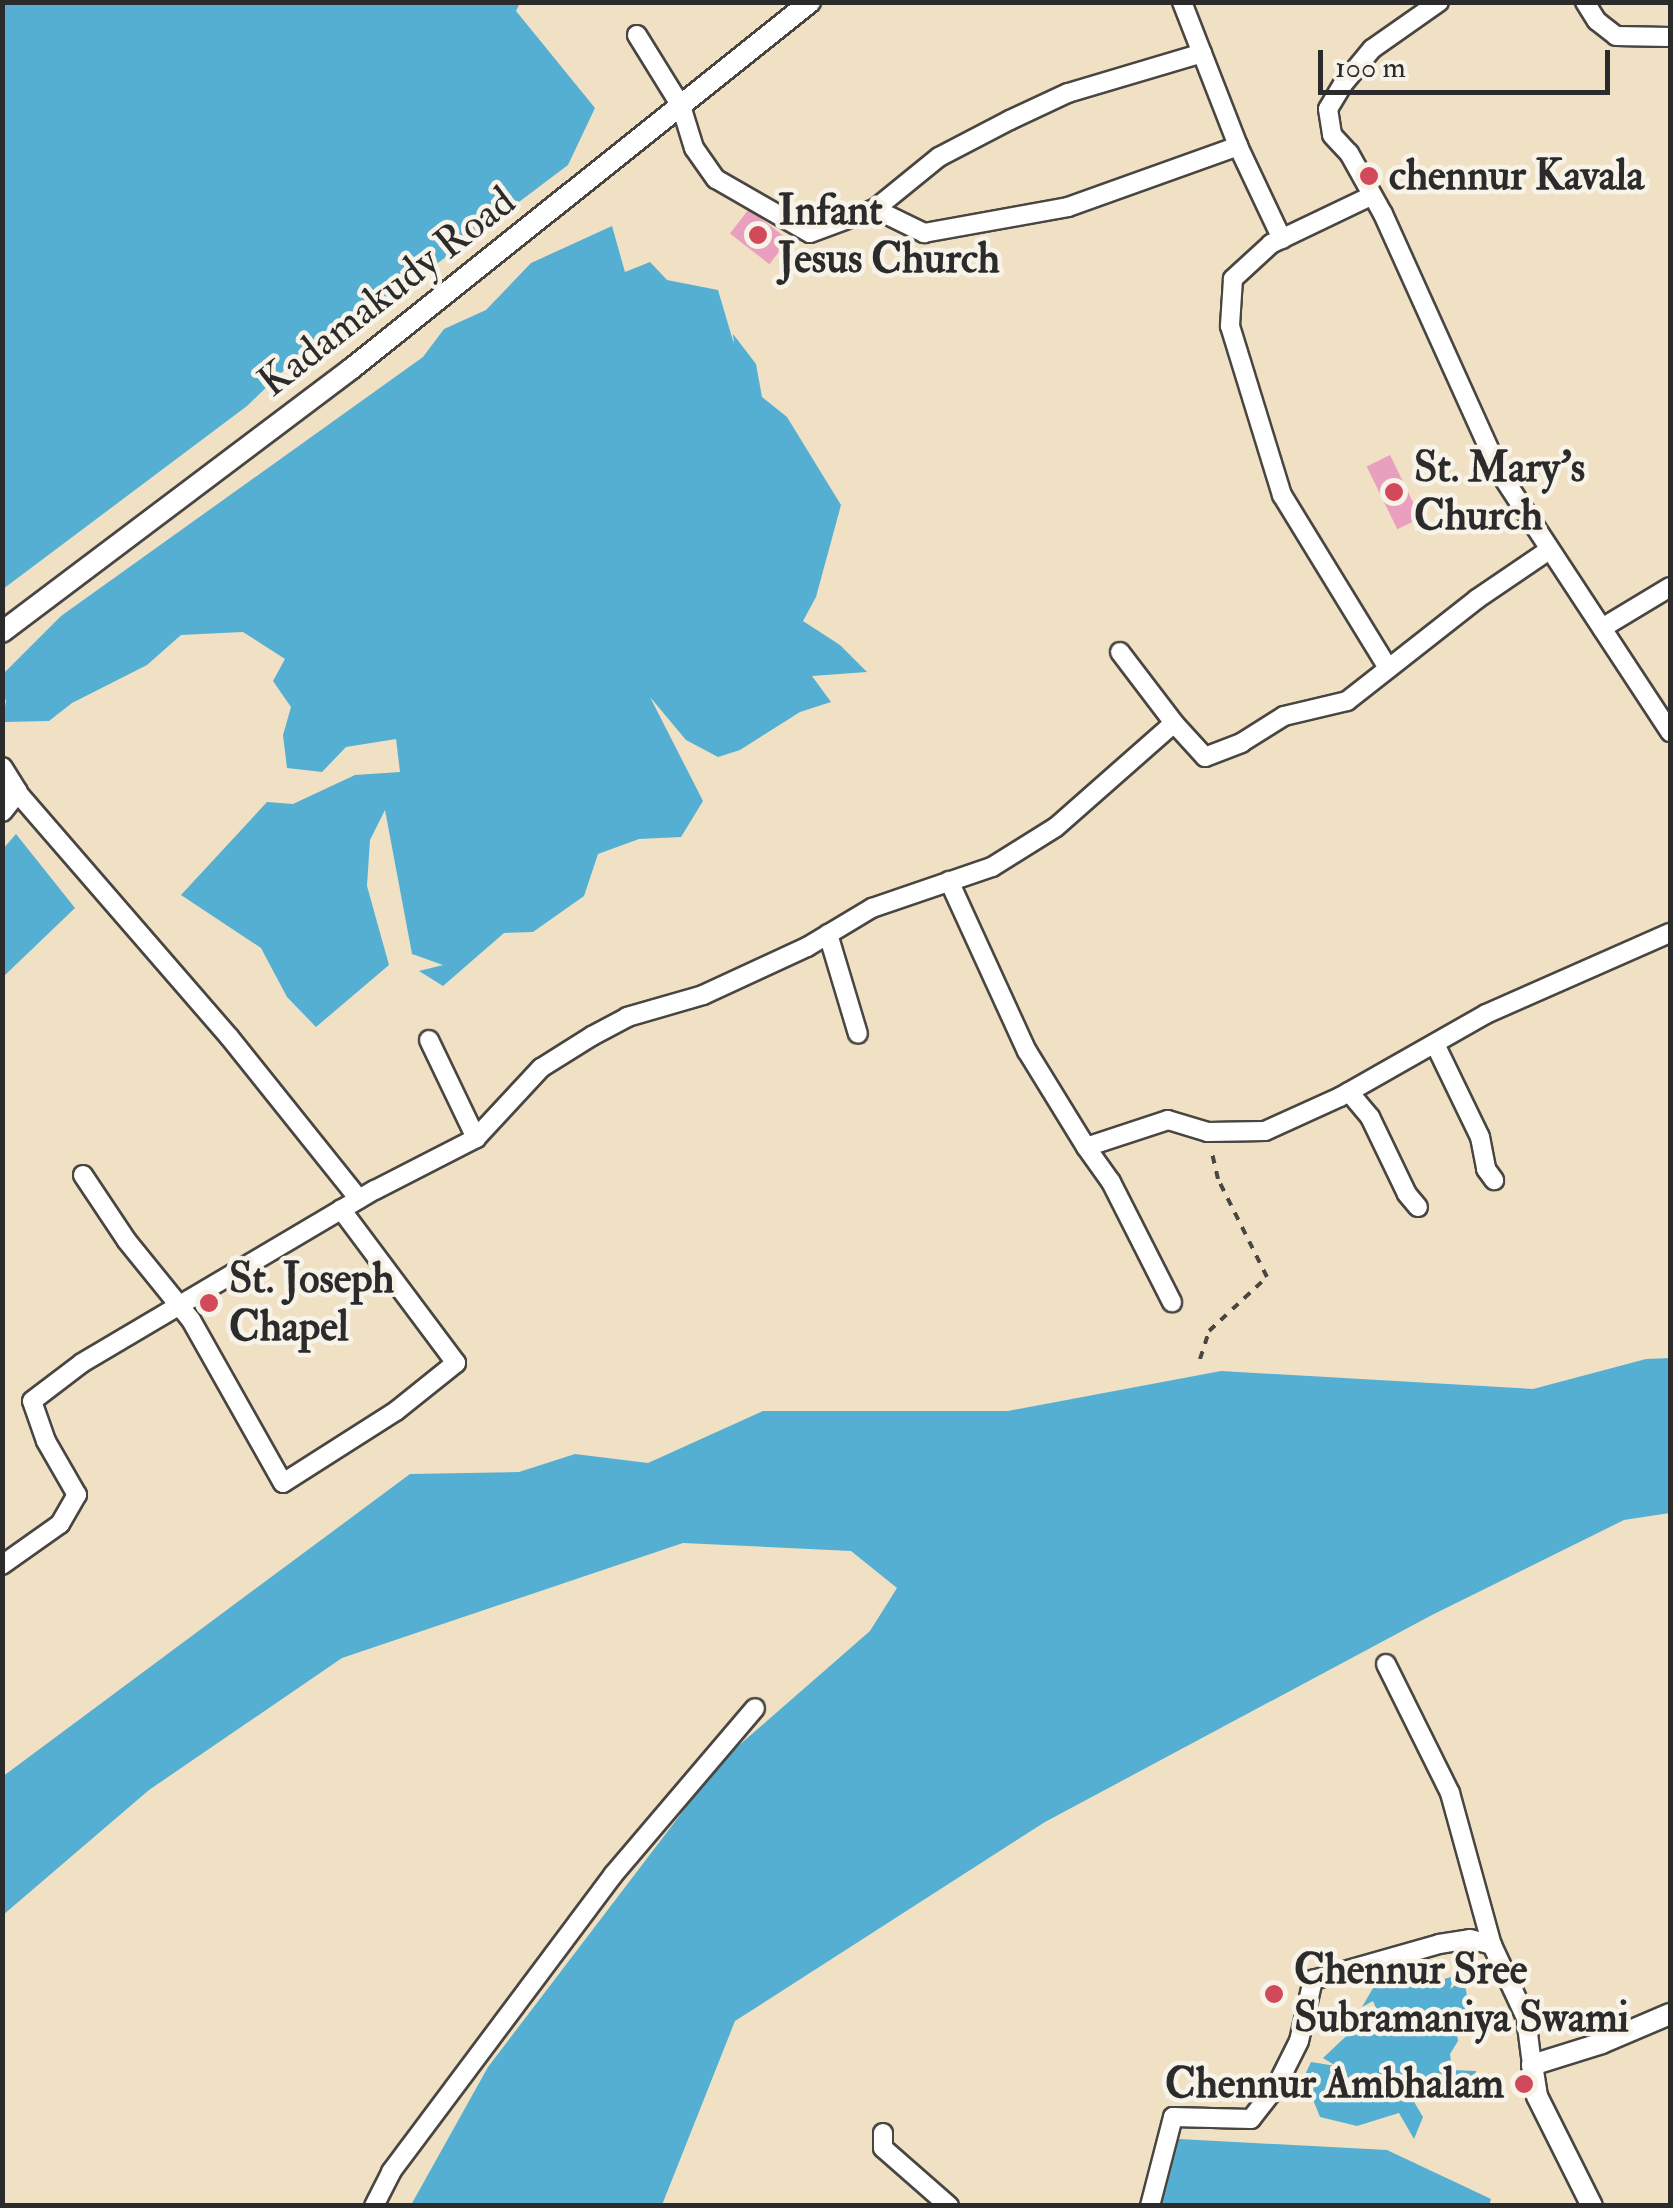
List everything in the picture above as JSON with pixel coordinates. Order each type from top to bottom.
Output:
[{"type":"street","name":"Kadamakudy Road","points":[[2,632],[366,357],[810,2]]},
{"type":"street","points":[[1182,2],[1238,146],[1282,239]]},
{"type":"street","points":[[1440,2],[1372,49],[1328,109],[1332,135],[1348,153],[1401,251],[1500,473],[1670,732]]},
{"type":"street","points":[[1586,2],[1597,22],[1616,36],[1670,36]]},
{"type":"street","points":[[637,36],[682,106],[694,148],[716,179],[810,233],[875,208],[939,157],[1068,93],[1202,53]]},
{"type":"street","points":[[875,208],[924,233],[942,230],[1068,207],[1238,146]]},
{"type":"street","points":[[1371,196],[1282,239],[1233,279],[1230,326],[1282,495],[1388,668]]},
{"type":"street","points":[[1120,652],[1205,757],[1241,743],[1284,716],[1347,701],[1549,550]]},
{"type":"street","points":[[1602,628],[1670,587]]},
{"type":"street","points":[[2,1565],[60,1524],[76,1495],[46,1440],[32,1401],[82,1363],[341,1209],[476,1138],[541,1068],[592,1036],[627,1017],[703,995],[872,908],[992,866],[1056,827],[1174,723]]},
{"type":"street","points":[[2,768],[17,792],[230,1038],[360,1199]]},
{"type":"street","points":[[2,811],[17,792]]},
{"type":"street","points":[[949,881],[1028,1051],[1111,1182],[1172,1302]]},
{"type":"street","points":[[1086,1148],[1168,1120],[1208,1132],[1265,1131],[1349,1092],[1486,1014],[1670,933]]},
{"type":"street","points":[[828,934],[858,1034]]},
{"type":"street","points":[[429,1040],[476,1138]]},
{"type":"street","points":[[1434,1044],[1480,1137],[1486,1169],[1494,1180]]},
{"type":"street","points":[[1349,1092],[1370,1118],[1418,1207]]},
{"type":"street","points":[[84,1175],[127,1242],[178,1304],[283,1482],[396,1411],[456,1363],[341,1209]]},
{"type":"street","points":[[1386,1664],[1450,1793],[1492,1945],[1526,2018],[1537,2096],[1592,2206]]},
{"type":"street","points":[[374,2206],[391,2172],[613,1874],[755,1708]]},
{"type":"street","points":[[1150,2206],[1173,2117],[1251,2119],[1276,2087],[1300,2041],[1313,1980],[1439,1944],[1470,1938],[1492,1945]]},
{"type":"street","points":[[1532,2065],[1602,2043],[1670,2014]]},
{"type":"street","points":[[883,2133],[883,2148],[949,2206]]},
{"type":"path","points":[[1200,1359],[1209,1331],[1267,1276],[1218,1180],[1208,1132]]},
{"type":"water","points":[[3,2],[520,3],[516,11],[595,108],[568,165],[341,336],[305,350],[247,406],[3,589]]},
{"type":"water","points":[[612,226],[625,272],[650,262],[667,280],[718,290],[734,344],[733,334],[756,364],[762,397],[787,417],[841,505],[816,597],[803,621],[840,645],[867,672],[812,676],[831,702],[800,712],[740,750],[718,757],[686,740],[650,697],[703,801],[681,837],[639,839],[598,854],[584,896],[533,932],[504,933],[443,986],[419,971],[443,965],[412,954],[385,810],[370,840],[367,886],[389,965],[316,1027],[287,997],[261,948],[181,895],[267,802],[293,804],[355,775],[400,772],[396,739],[346,747],[322,772],[287,768],[283,735],[291,707],[273,681],[285,659],[243,632],[181,635],[147,665],[72,703],[49,721],[3,722],[3,674],[61,616],[423,357],[444,329],[486,310],[531,263]]},
{"type":"water","points":[[16,834],[75,908],[3,977],[3,849]]},
{"type":"water","points":[[1670,1358],[1670,1513],[1624,1520],[1432,1615],[1045,1822],[735,2021],[662,2205],[411,2205],[488,2067],[722,1760],[870,1631],[897,1588],[851,1551],[683,1543],[342,1658],[149,1790],[3,1915],[2,1777],[410,1474],[519,1472],[575,1454],[648,1463],[763,1411],[1008,1411],[1221,1371],[1533,1389],[1646,1359]]},
{"type":"water","points":[[1438,1972],[1435,1982],[1454,1976],[1450,1989],[1464,1979],[1470,2013],[1454,2009],[1458,2041],[1450,2054],[1452,2070],[1476,2071],[1474,2086],[1445,2096],[1407,2076],[1397,2078],[1418,2092],[1410,2095],[1423,2117],[1414,2139],[1399,2113],[1357,2126],[1320,2117],[1304,2077],[1311,2062],[1336,2066],[1323,2058],[1376,2008],[1373,2001],[1362,2007],[1380,1976]]},
{"type":"water","points":[[1179,2139],[1387,2150],[1491,2199],[1489,2206],[1162,2205]]},
{"type":"building","name":"Infant Jesus Church","points":[[749,209],[788,240],[769,264],[730,233]]},
{"type":"building","name":"St. Mary's Church","points":[[1390,455],[1421,518],[1397,529],[1367,466]]},
{"type":"place","name":"chennur Kavala","points":[[1369,176]]},
{"type":"place","name":"Infant Jesus Church","points":[[758,235]]},
{"type":"place","name":"St. Mary's Church","points":[[1394,492]]},
{"type":"place","name":"St. Joseph Chapel","points":[[209,1303]]},
{"type":"place","name":"Chennur Sree Subramaniya Swami","points":[[1274,1994]]},
{"type":"place","name":"Chennur Ambhalam","points":[[1524,2084]]}]
